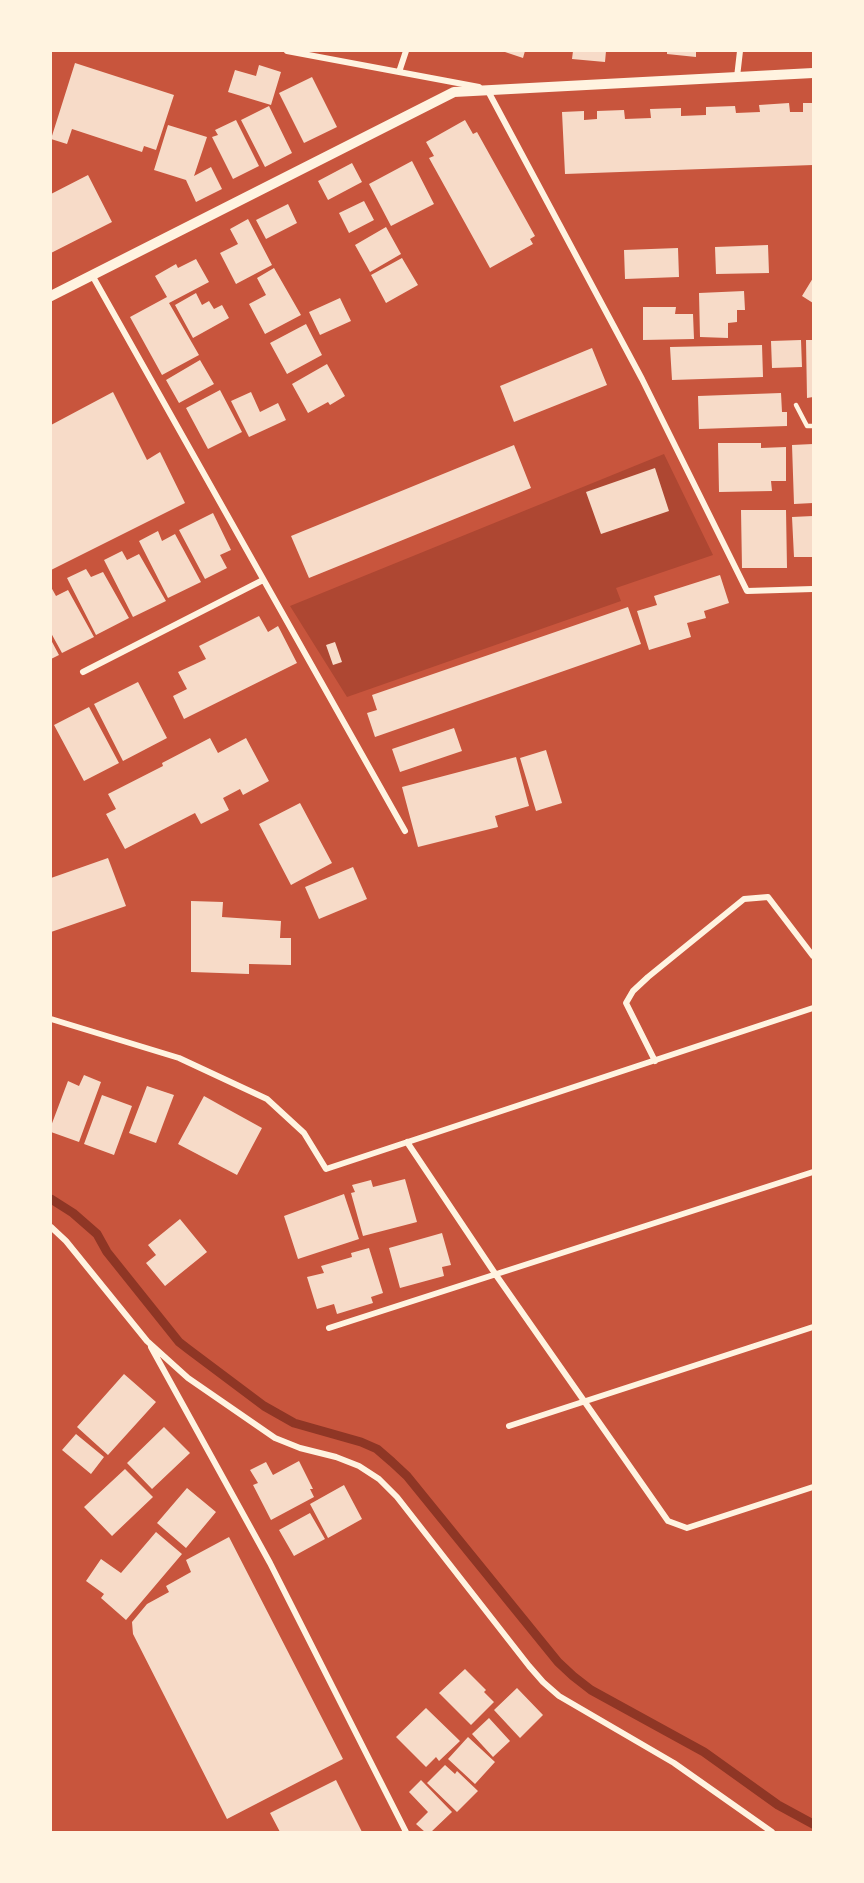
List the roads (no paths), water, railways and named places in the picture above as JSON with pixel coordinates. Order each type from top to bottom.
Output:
[{"type":"street","points":[[287,51],[487,89]]},
{"type":"street","points":[[399,72],[406,51]]},
{"type":"street","points":[[737,77],[740,51]]},
{"type":"street","points":[[51,296],[454,92],[813,73]]},
{"type":"street","points":[[487,89],[642,379],[747,591],[813,590]]},
{"type":"street","points":[[92,275],[405,831]]},
{"type":"street","points":[[83,672],[263,580]]},
{"type":"street","points":[[655,1061],[626,1003],[633,991],[648,977],[744,899],[768,897],[813,956]]},
{"type":"street","points":[[51,1019],[179,1059],[267,1099],[304,1133],[326,1169],[813,1008]]},
{"type":"street","points":[[407,1142],[496,1275],[668,1521],[687,1528],[813,1487]]},
{"type":"street","points":[[329,1328],[813,1172]]},
{"type":"street","points":[[51,1227],[66,1241],[147,1341],[270,1563],[406,1832]]},
{"type":"street","points":[[509,1426],[813,1327]]},
{"type":"street","points":[[147,1341],[207,1392],[276,1438],[300,1448],[336,1457],[359,1466],[379,1479],[397,1497],[543,1682],[577,1708],[674,1763],[772,1832]]},
{"type":"lane","points":[[796,405],[807,426],[813,426]]},
{"type":"waterway","points":[[51,1199],[73,1213],[97,1234],[107,1252],[179,1342],[188,1349],[264,1406],[294,1423],[361,1442],[377,1449],[392,1462],[407,1476],[558,1662],[573,1676],[591,1690],[704,1752],[778,1805],[813,1824]]}]
